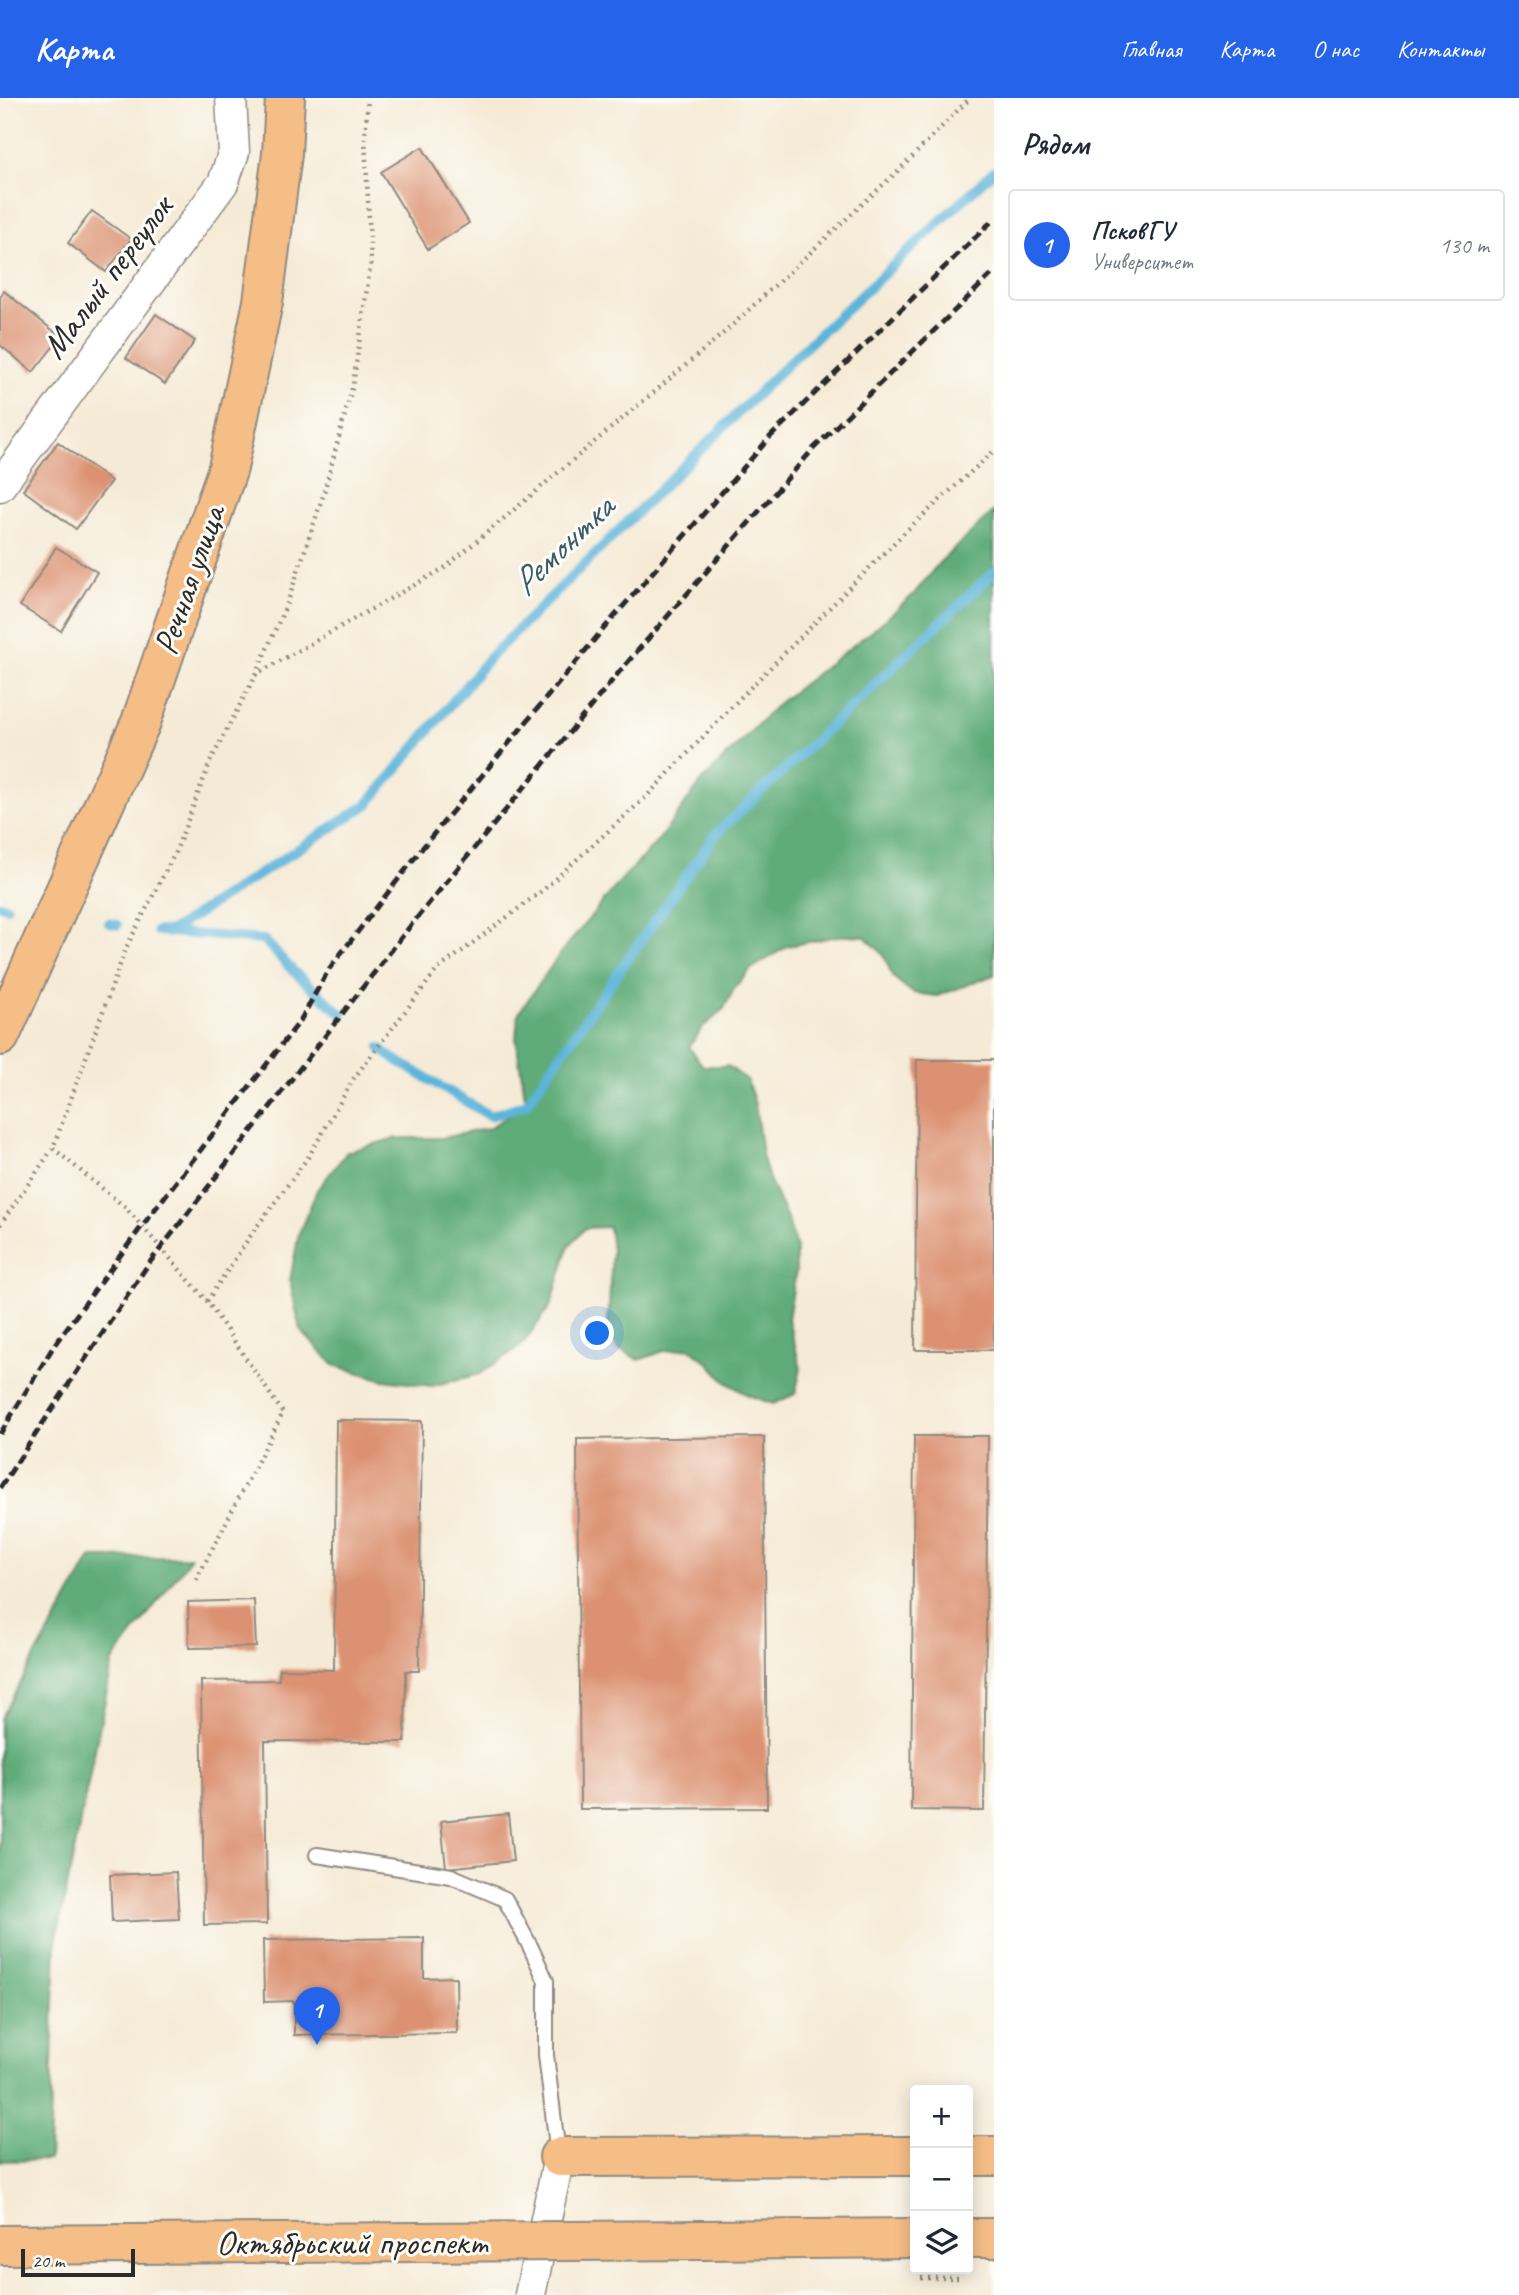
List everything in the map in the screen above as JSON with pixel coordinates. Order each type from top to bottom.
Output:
[{"type":"main road","name":"Речная улица","points":[[0,1036],[141,722],[228,468],[263,302],[282,154],[285,98]]},
{"type":"main road","points":[[559,2157],[910,2156]]},
{"type":"main road","points":[[973,2156],[994,2156]]},
{"type":"main road","name":"Октябрьский проспект","points":[[0,2245],[910,2238]]},
{"type":"main road","points":[[973,2238],[994,2238]]},
{"type":"street","name":"Малый переулок","points":[[0,486],[223,183],[234,152],[230,98]]},
{"type":"street","points":[[530,2295],[559,2157]]},
{"type":"lane","points":[[317,1855],[451,1876],[505,1899],[546,1981],[546,2055],[559,2157]]},
{"type":"path","points":[[0,1225],[52,1148],[126,948],[176,851],[211,760],[255,676],[288,601],[323,496],[353,385],[371,261],[365,139],[368,98]]},
{"type":"path","points":[[255,676],[446,568],[725,332],[900,169],[970,98]]},
{"type":"path","points":[[207,1301],[309,1156],[354,1078],[437,970],[543,890],[646,797],[907,530],[994,451]]},
{"type":"path","points":[[52,1148],[126,1208],[207,1301],[283,1413],[194,1584]]},
{"type":"green space","points":[[994,511],[994,975],[937,996],[913,993],[893,977],[883,954],[864,936],[838,936],[788,946],[751,969],[735,987],[723,1010],[703,1027],[689,1047],[703,1066],[728,1066],[747,1080],[755,1104],[762,1154],[769,1179],[789,1223],[796,1248],[796,1271],[788,1319],[801,1369],[795,1394],[773,1404],[748,1395],[726,1382],[709,1363],[689,1348],[664,1351],[639,1360],[617,1348],[608,1325],[612,1251],[609,1227],[585,1228],[569,1246],[551,1305],[522,1345],[480,1374],[432,1386],[384,1380],[334,1365],[300,1330],[290,1280],[299,1233],[317,1190],[347,1152],[395,1138],[442,1138],[489,1128],[526,1104],[516,1039],[518,1014],[559,955],[622,879],[657,842],[702,781],[780,702],[878,626],[914,594],[939,563]]},
{"type":"green space","points":[[191,1557],[113,1661],[56,1941],[49,2160],[0,2161],[0,1719],[91,1558]]},
{"type":"building","points":[[422,147],[469,223],[428,249],[381,172]]},
{"type":"building","points":[[92,211],[131,239],[106,272],[68,243]]},
{"type":"building","points":[[4,291],[61,337],[33,372],[0,345],[0,297]]},
{"type":"building","points":[[156,314],[195,341],[165,384],[126,358]]},
{"type":"building","points":[[58,442],[111,481],[76,529],[23,490]]},
{"type":"building","points":[[56,547],[97,572],[61,631],[20,606]]},
{"type":"building","points":[[917,1060],[994,1060],[994,1350],[915,1350]]},
{"type":"building","points":[[336,1420],[422,1421],[419,1671],[406,1671],[405,1742],[265,1741],[267,1924],[204,1925],[201,1681],[279,1680],[280,1669],[334,1670]]},
{"type":"building","points":[[914,1436],[988,1436],[984,1811],[911,1810]]},
{"type":"building","points":[[764,1437],[767,1808],[580,1809],[577,1439]]},
{"type":"building","points":[[254,1600],[256,1647],[189,1648],[188,1602]]},
{"type":"building","points":[[508,1814],[513,1861],[446,1868],[441,1821]]},
{"type":"building","points":[[176,1872],[179,1919],[112,1922],[110,1875]]},
{"type":"building","points":[[424,1938],[424,1978],[456,1977],[457,2033],[294,2035],[294,2001],[264,2002],[263,1940]]},
{"type":"waterway","name":"Ремонтка","points":[[168,933],[368,804],[489,658],[798,354],[994,171]]},
{"type":"waterway","points":[[380,1048],[490,1116],[526,1104],[715,835],[994,572]]},
{"type":"waterway","name":"Ремонтка","points":[[0,905],[7,907]]},
{"type":"waterway","name":"Ремонтка","points":[[109,923],[117,925]]},
{"type":"waterway","points":[[157,931],[264,940],[294,972],[342,1014]]},
{"type":"railway","points":[[0,1434],[55,1344],[300,1021],[329,969],[427,842],[600,633],[771,436],[994,219]]},
{"type":"railway","points":[[0,1488],[147,1266],[411,925],[620,671],[814,448],[994,272]]},
{"type":"place","name":"ПсковГУ","points":[[317,2045]]}]
